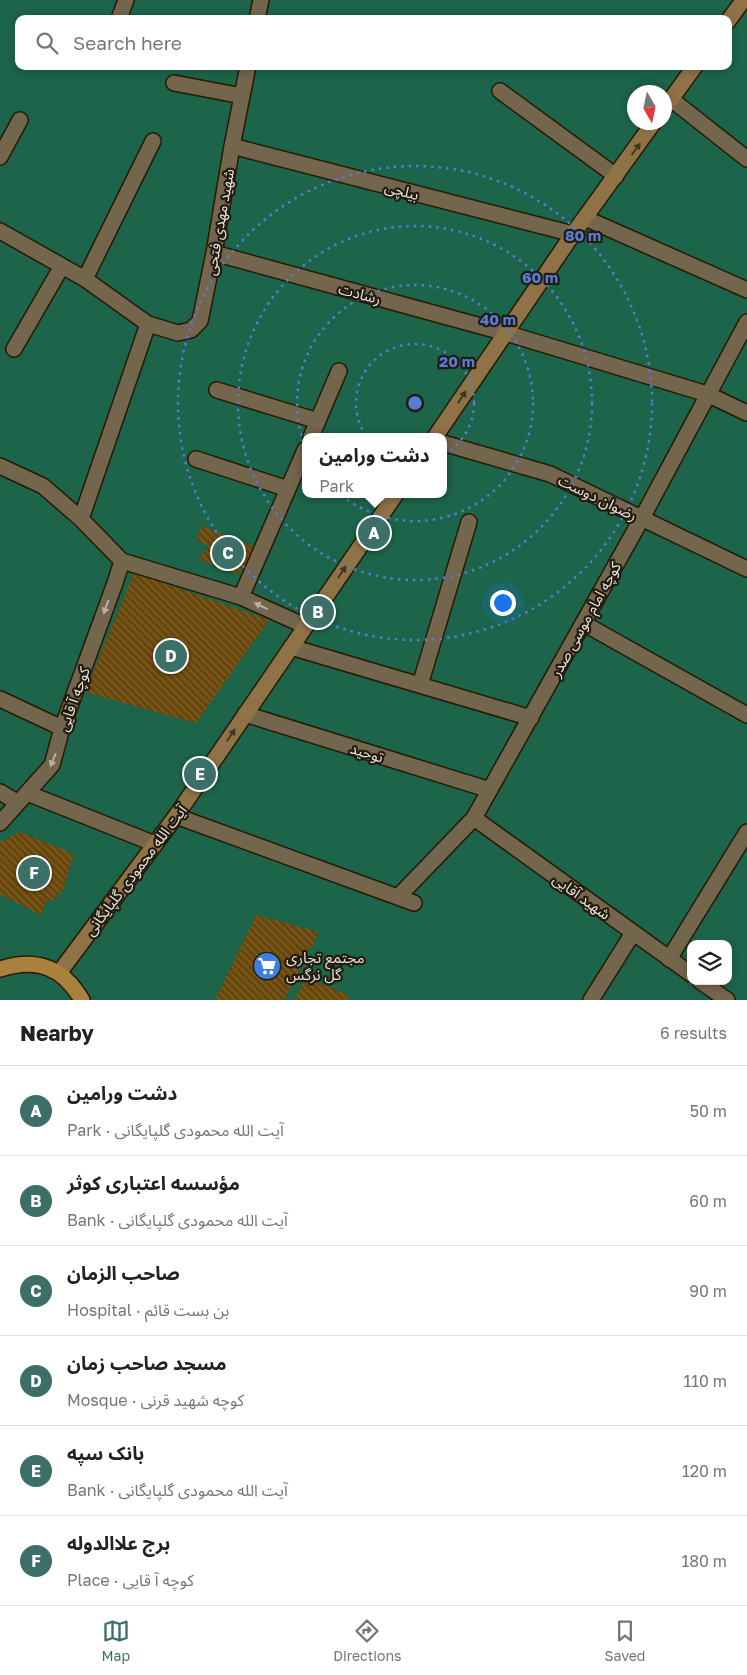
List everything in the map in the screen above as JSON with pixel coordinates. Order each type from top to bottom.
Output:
[{"type":"main road","points":[[732,16],[742,2]]},
{"type":"main road","points":[[672,98],[692,70]]},
{"type":"main road","points":[[438,433],[573,234],[648,130]]},
{"type":"main road","name":"آیت الله محمودی گلپایگانی","points":[[59,973],[176,816],[393,498]]},
{"type":"main road","points":[[0,970],[20,964],[40,965],[59,973],[74,986],[82,1000]]},
{"type":"street","points":[[120,15],[126,0]]},
{"type":"street","points":[[258,15],[261,0]]},
{"type":"street","name":"شهید مهدی فتحی","points":[[148,324],[178,332],[191,330],[200,321],[247,70]]},
{"type":"street","points":[[174,83],[242,96]]},
{"type":"street","points":[[500,91],[616,176]]},
{"type":"street","points":[[672,107],[747,159]]},
{"type":"street","points":[[0,157],[20,120]]},
{"type":"street","points":[[85,279],[153,141]]},
{"type":"street","name":"بیلچی","points":[[232,146],[573,234]]},
{"type":"street","points":[[585,218],[747,290]]},
{"type":"street","points":[[0,230],[85,279],[148,324],[81,518]]},
{"type":"street","name":"رشادت","points":[[214,253],[506,333],[708,394],[747,413]]},
{"type":"street","points":[[14,349],[62,266]]},
{"type":"street","name":"کوچه امام موسی صدر","points":[[398,897],[474,818],[642,518],[747,322]]},
{"type":"street","points":[[313,433],[339,371]]},
{"type":"street","points":[[217,390],[318,421]]},
{"type":"street","name":"رضوان دوست","points":[[447,444],[550,474],[747,569]]},
{"type":"street","points":[[241,597],[302,457]]},
{"type":"street","points":[[196,460],[288,489]]},
{"type":"street","points":[[0,466],[43,486],[81,518],[122,561],[241,597],[305,626]]},
{"type":"street","points":[[420,685],[469,522]]},
{"type":"street","name":"کوچه آ قایی","points":[[0,823],[52,765],[62,728],[122,561]]},
{"type":"street","points":[[583,623],[747,715]]},
{"type":"street","points":[[291,647],[531,718]]},
{"type":"street","points":[[0,699],[62,728]]},
{"type":"street","name":"توحید","points":[[245,714],[490,790]]},
{"type":"street","points":[[0,792],[23,798],[155,844]]},
{"type":"street","points":[[176,816],[414,903]]},
{"type":"street","name":"شهید آقایی","points":[[474,818],[687,971]]},
{"type":"street","points":[[669,959],[747,832]]},
{"type":"street","points":[[591,1000],[633,933]]},
{"type":"street","points":[[706,985],[727,1000]]},
{"type":"green space","points":[[0,0],[747,0],[747,1000],[0,1000]]},
{"type":"building","points":[[202,526],[255,547],[247,567],[237,574],[198,559],[209,546],[196,540]]},
{"type":"building","points":[[134,573],[269,620],[196,723],[85,692]]},
{"type":"building","points":[[20,832],[74,854],[62,894],[58,892],[55,902],[48,899],[41,915],[0,894],[0,842]]},
{"type":"building","name":"مجتمع تجاری گل نرگس","points":[[256,915],[319,932],[284,1000],[215,1000]]},
{"type":"building","points":[[306,978],[349,995],[347,1000],[294,1000]]},
{"type":"place","name":"دشت ورامین","points":[[374,533]]},
{"type":"place","name":"صاحب الزمان","points":[[228,553]]},
{"type":"place","name":"مؤسسه اعتباری کوثر","points":[[318,612]]},
{"type":"place","name":"مسجد صاحب زمان","points":[[171,656]]},
{"type":"place","name":"بانک سپه","points":[[200,774]]},
{"type":"place","name":"برج علاالدوله","points":[[34,873]]},
{"type":"place","name":"مجتمع تجاری گل نرگس","points":[[267,966]]}]
